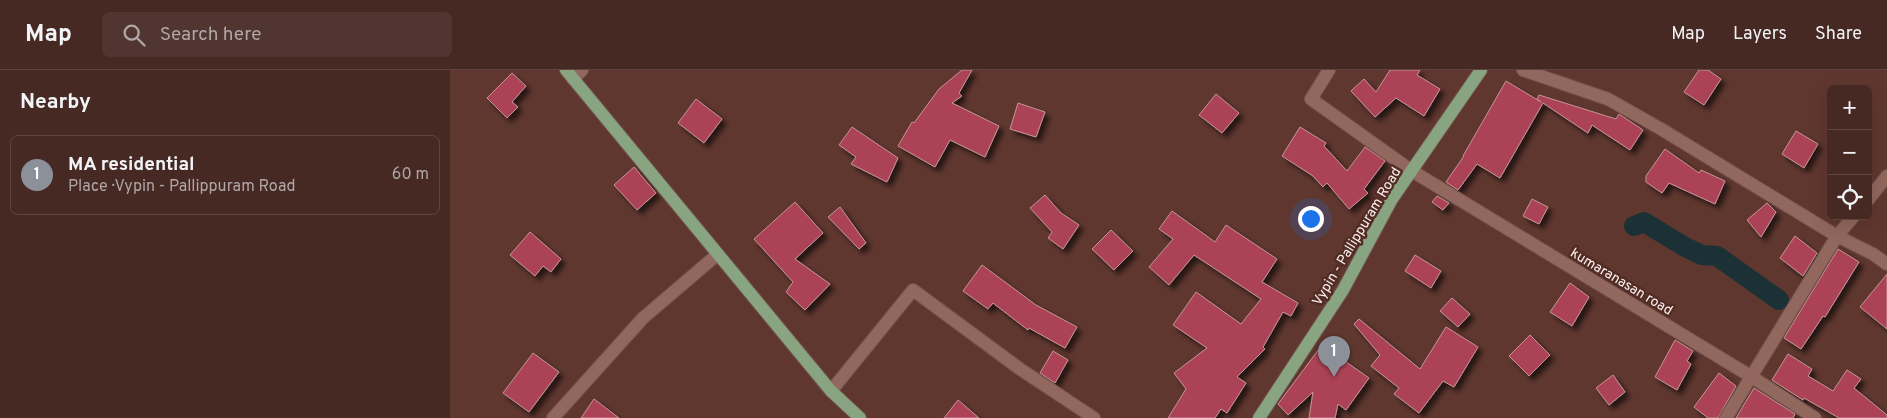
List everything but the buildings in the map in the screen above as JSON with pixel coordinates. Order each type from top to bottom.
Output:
[{"type":"main road","name":"Vypin - Pallippuram Road","points":[[1259,418],[1343,290],[1392,199],[1481,70]]},
{"type":"main road","points":[[574,73],[718,254],[831,391],[860,418]]},
{"type":"street","name":"kumaranasan road","points":[[1329,70],[1311,99],[1412,171],[1752,377],[1815,418]]},
{"type":"street","points":[[1523,70],[1608,99],[1887,264]]},
{"type":"street","points":[[1872,195],[1887,176]]},
{"type":"street","points":[[1726,418],[1837,236],[1851,220]]},
{"type":"street","points":[[553,418],[643,318],[718,254]]},
{"type":"street","points":[[831,391],[913,290],[1020,369],[1094,418]]},
{"type":"waterway","points":[[1634,226],[1644,222],[1702,255],[1717,256],[1779,300]]},
{"type":"place","name":"MA residential","points":[[1334,377]]}]
